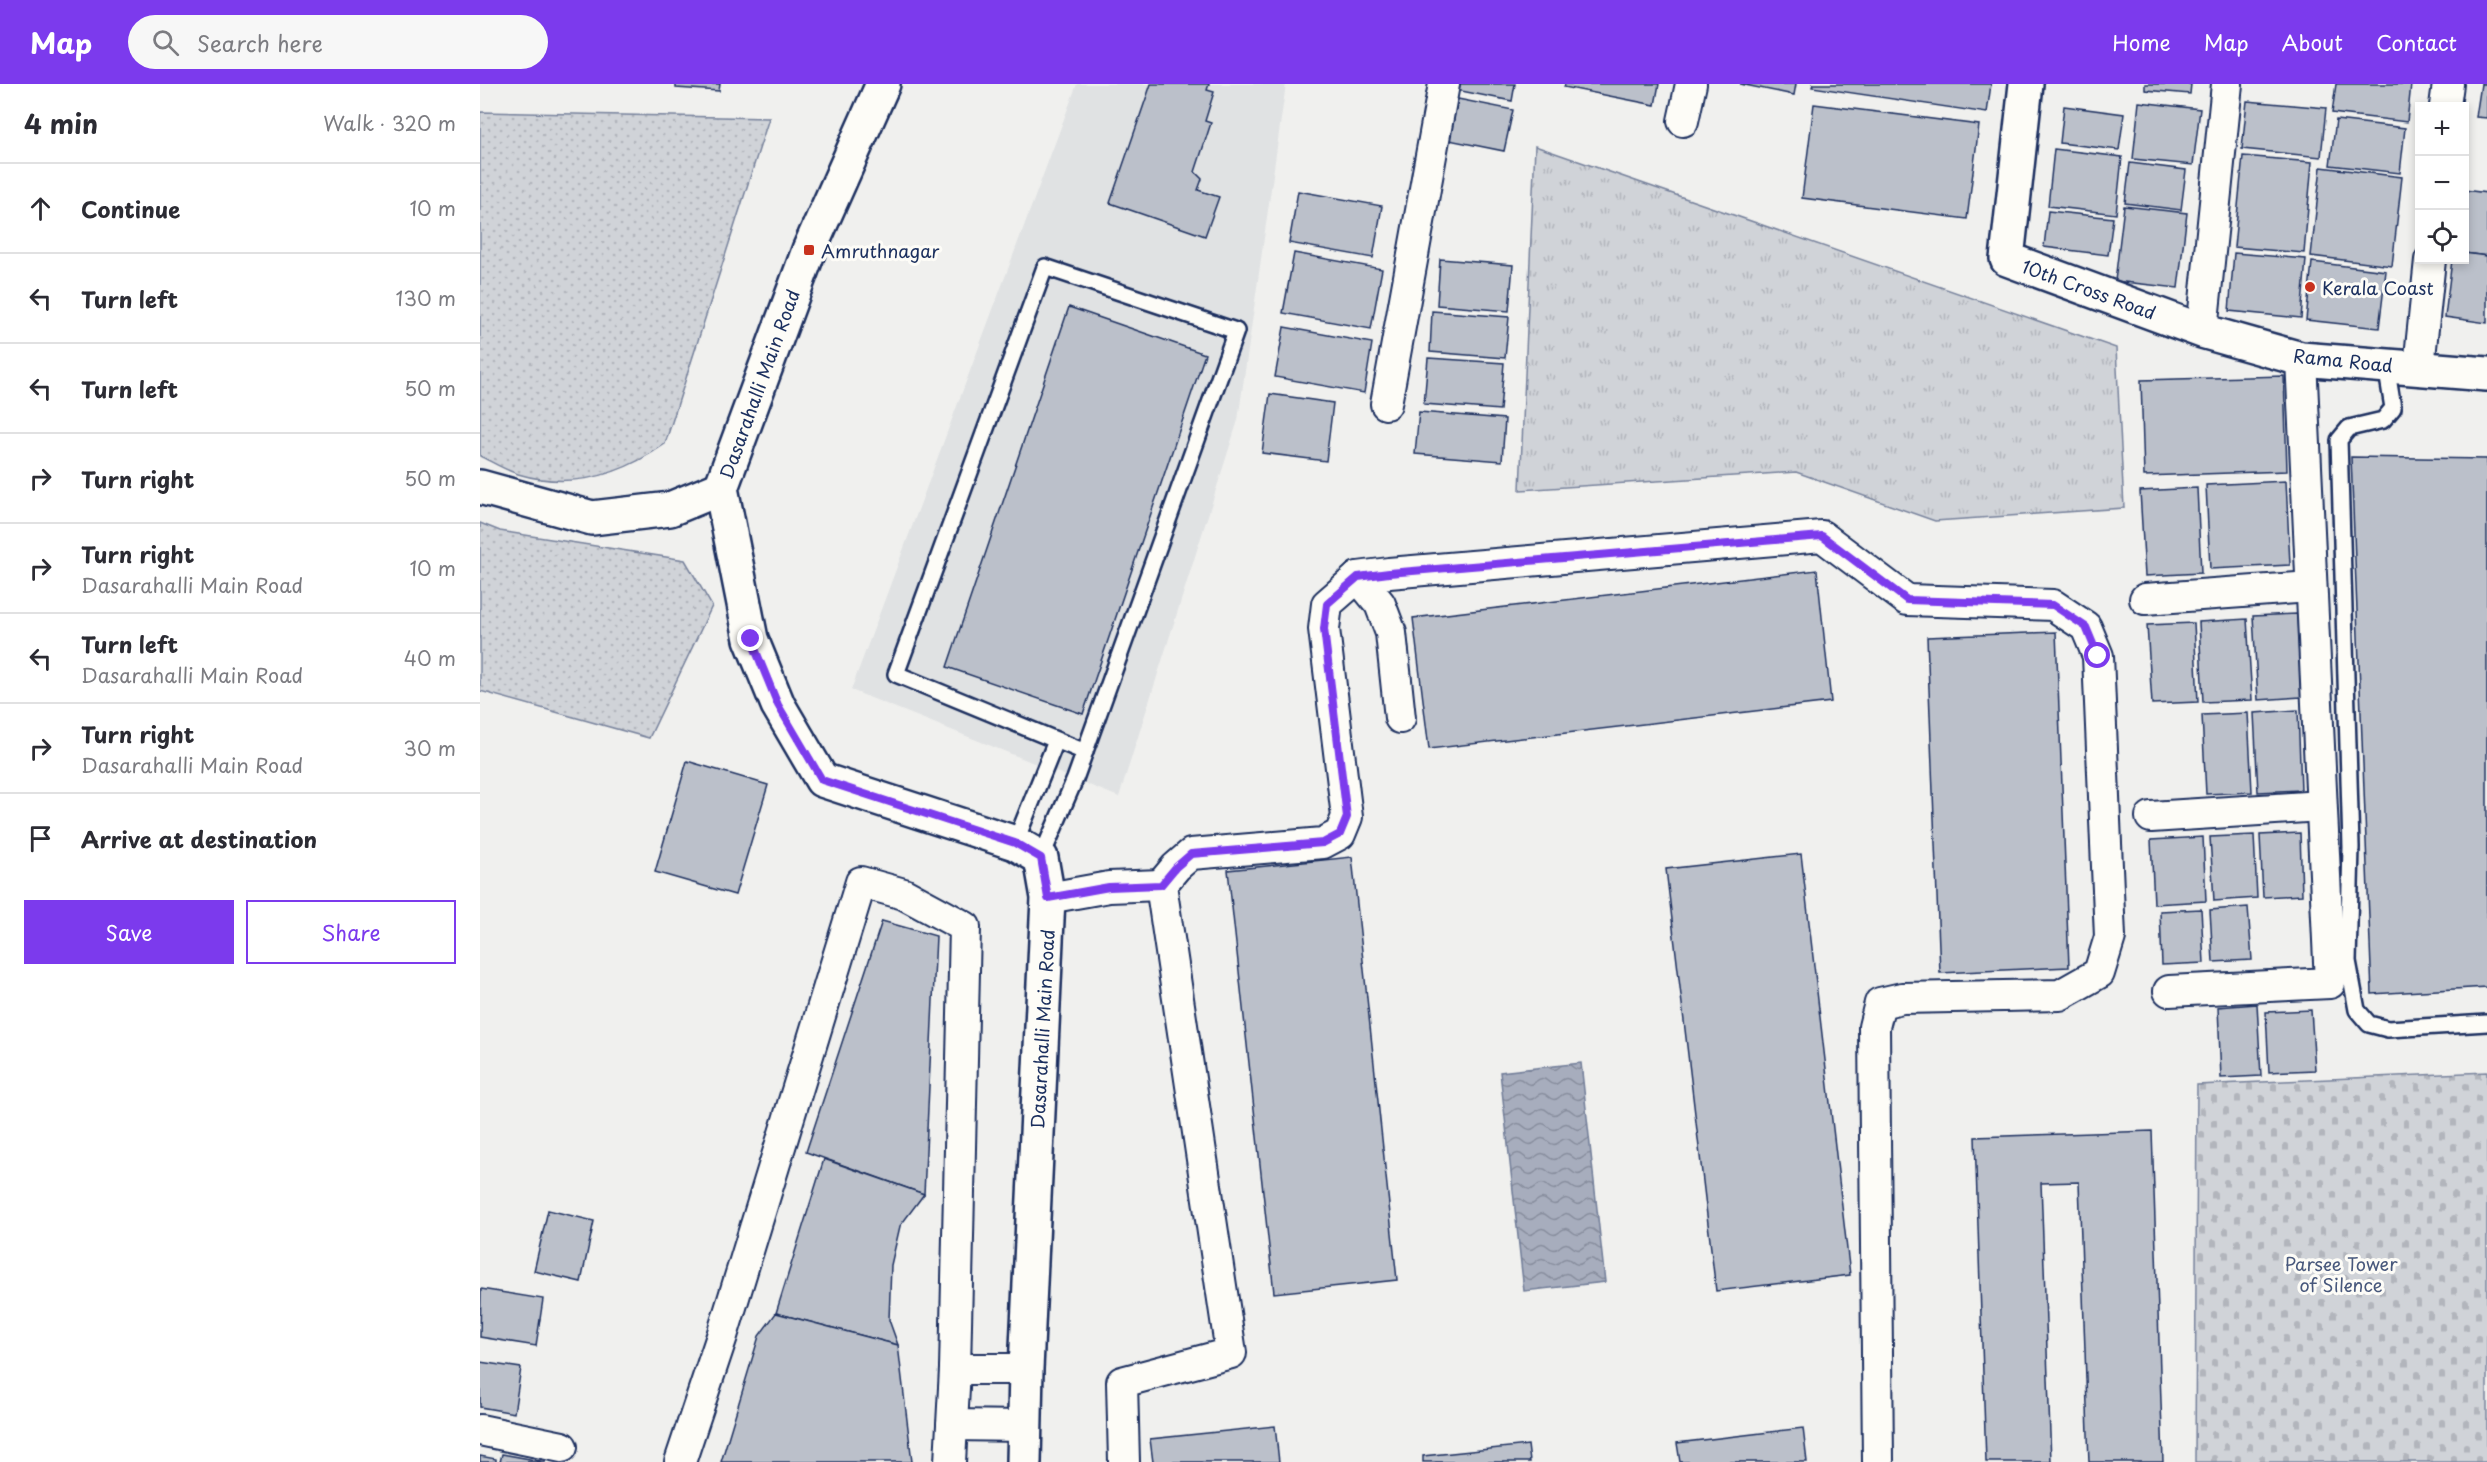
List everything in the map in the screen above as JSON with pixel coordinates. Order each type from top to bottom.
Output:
[{"type":"street","name":"Dasarahalli Main Road","points":[[883,84],[809,250],[721,488],[751,639],[778,705],[822,780],[1028,851],[1048,898],[1026,1369],[1024,1462]]},
{"type":"street","points":[[1386,404],[1444,84]]},
{"type":"street","points":[[1683,121],[1691,84]]},
{"type":"street","name":"10th Cross Road","points":[[2026,84],[2007,259],[2202,331]]},
{"type":"street","points":[[2202,331],[2227,84]]},
{"type":"street","points":[[2446,102],[2448,84]]},
{"type":"street","points":[[2419,368],[2430,264]]},
{"type":"street","name":"Rama Road","points":[[2202,331],[2301,359],[2487,374]]},
{"type":"street","points":[[2169,991],[2330,983],[2301,359]]},
{"type":"street","points":[[480,488],[592,518],[670,509],[721,488]]},
{"type":"street","points":[[1048,898],[1109,887],[1161,885],[1191,854],[1323,843],[1340,834],[1347,817],[1324,629],[1327,604],[1358,577],[1822,536],[1907,600],[2053,605],[2086,627],[2098,656],[2110,937],[2098,973],[2060,995],[1902,998],[1880,1003],[1876,1019],[1874,1039],[1878,1462]]},
{"type":"street","points":[[1358,577],[1380,604],[1391,633],[1400,718]]},
{"type":"street","points":[[2145,599],[2311,587]]},
{"type":"street","points":[[2151,817],[2321,806]]},
{"type":"street","points":[[681,1462],[722,1336],[861,882],[904,894],[965,927],[955,1369],[950,1462]]},
{"type":"street","points":[[1124,1462],[1122,1382],[1231,1353],[1161,885]]},
{"type":"street","points":[[955,1369],[1026,1369]]},
{"type":"street","points":[[952,1425],[1024,1426]]},
{"type":"street","points":[[480,1430],[562,1447]]},
{"type":"lane","points":[[1028,851],[1085,752],[1236,331],[1045,267],[896,674],[1085,752]]},
{"type":"lane","points":[[2386,365],[2393,408],[2383,420],[2349,428],[2339,440],[2351,848],[2348,962],[2351,986],[2357,1010],[2369,1024],[2388,1029],[2487,1023]]},
{"type":"lane","points":[[1028,851],[1056,741]]},
{"type":"shaded area","points":[[1077,84],[1286,84],[1238,420],[1119,797],[851,690]]},
{"type":"green space","points":[[480,112],[769,118],[665,444],[613,472],[576,480],[538,479],[513,472],[480,456]]},
{"type":"green space","points":[[1535,146],[2116,348],[2124,508],[1935,521],[1796,472],[1520,490]]},
{"type":"green space","points":[[480,523],[500,531],[685,560],[712,606],[649,738],[480,691]]},
{"type":"green space","name":"Parsee Tower of Silence","points":[[2487,1072],[2487,1462],[2195,1462],[2197,1085]]},
{"type":"water","points":[[1581,1063],[1605,1282],[1524,1291],[1500,1072]]},
{"type":"building","points":[[676,84],[720,84],[719,91],[676,88]]},
{"type":"building","points":[[1151,84],[1209,84],[1207,90],[1214,92],[1205,121],[1211,123],[1195,172],[1202,179],[1198,190],[1219,197],[1205,236],[1110,203]]},
{"type":"building","points":[[1457,84],[1515,84],[1512,101],[1456,90]]},
{"type":"building","points":[[1565,84],[1659,84],[1655,105],[1564,87]]},
{"type":"building","points":[[1740,84],[1796,84],[1794,95]]},
{"type":"building","points":[[1813,84],[1991,84],[1987,113],[1812,87]]},
{"type":"building","points":[[2145,84],[2191,84],[2190,94],[2145,90]]},
{"type":"building","points":[[2336,84],[2411,84],[2407,122],[2332,113]]},
{"type":"building","points":[[2481,84],[2487,84],[2487,118],[2476,117]]},
{"type":"building","points":[[1458,99],[1513,110],[1504,151],[1449,140]]},
{"type":"building","points":[[2247,101],[2326,108],[2321,157],[2242,149]]},
{"type":"building","points":[[2139,102],[2200,109],[2193,165],[2133,159]]},
{"type":"building","points":[[1814,104],[1979,125],[1967,219],[1802,198]]},
{"type":"building","points":[[2064,106],[2124,114],[2119,150],[2060,143]]},
{"type":"building","points":[[2336,120],[2405,128],[2400,173],[2330,165]]},
{"type":"building","points":[[2054,149],[2122,157],[2116,214],[2048,206]]},
{"type":"building","points":[[2243,156],[2312,162],[2304,253],[2234,247]]},
{"type":"building","points":[[2130,163],[2186,170],[2181,210],[2125,203]]},
{"type":"building","points":[[2321,167],[2402,177],[2392,266],[2311,256]]},
{"type":"building","points":[[1298,191],[1382,206],[1373,258],[1289,243]]},
{"type":"building","points":[[2469,191],[2487,193],[2487,256],[2469,254]]},
{"type":"building","points":[[2124,206],[2187,213],[2178,288],[2115,281]]},
{"type":"building","points":[[2048,211],[2113,218],[2108,255],[2044,247]]},
{"type":"building","points":[[1294,253],[1382,269],[1371,329],[1283,313]]},
{"type":"building","points":[[2234,253],[2306,259],[2301,318],[2229,311]]},
{"type":"building","points":[[2469,254],[2487,256],[2487,323],[2445,317],[2452,264],[2469,264]]},
{"type":"building","points":[[1440,259],[1513,265],[1509,311],[1437,305]]},
{"type":"building","points":[[2312,262],[2386,271],[2379,328],[2306,320]]},
{"type":"building","points":[[1069,307],[1205,354],[1083,714],[947,667]]},
{"type":"building","points":[[1432,311],[1509,317],[1505,358],[1430,352]]},
{"type":"building","points":[[1284,327],[1372,343],[1364,393],[1275,377]]},
{"type":"building","points":[[1428,358],[1504,363],[1500,410],[1424,404]]},
{"type":"building","points":[[2284,376],[2287,471],[2144,476],[2141,380]]},
{"type":"building","points":[[1270,394],[1333,403],[1326,461],[1262,453]]},
{"type":"building","points":[[1419,412],[1505,419],[1502,461],[1415,454]]},
{"type":"building","points":[[2351,457],[2487,459],[2487,987],[2372,994]]},
{"type":"building","points":[[2286,481],[2290,565],[2210,569],[2206,485]]},
{"type":"building","points":[[2197,488],[2201,573],[2145,576],[2140,491]]},
{"type":"building","points":[[1817,570],[1831,702],[1429,749],[1413,618]]},
{"type":"building","points":[[2297,614],[2301,697],[2258,700],[2253,616]]},
{"type":"building","points":[[2247,619],[2252,700],[2203,702],[2199,622]]},
{"type":"building","points":[[2194,623],[2198,702],[2152,704],[2147,625]]},
{"type":"building","points":[[2056,632],[2069,967],[1940,973],[1927,637]]},
{"type":"building","points":[[2298,710],[2301,790],[2258,792],[2254,713]]},
{"type":"building","points":[[2248,713],[2252,792],[2206,794],[2202,715]]},
{"type":"building","points":[[687,761],[768,785],[735,895],[655,872]]},
{"type":"building","points":[[2300,833],[2302,895],[2263,897],[2260,835]]},
{"type":"building","points":[[2254,835],[2257,898],[2214,901],[2210,837]]},
{"type":"building","points":[[2203,837],[2206,901],[2154,904],[2151,840]]},
{"type":"building","points":[[1801,854],[1850,1275],[1716,1291],[1666,869]]},
{"type":"building","points":[[1352,857],[1397,1280],[1274,1293],[1228,870]]},
{"type":"building","points":[[2248,907],[2252,960],[2213,962],[2210,910]]},
{"type":"building","points":[[2201,909],[2204,963],[2162,965],[2160,911]]},
{"type":"building","points":[[882,921],[936,936],[924,1194],[806,1152]]},
{"type":"building","points":[[2257,1004],[2261,1076],[2221,1078],[2218,1007]]},
{"type":"building","points":[[2311,1010],[2315,1070],[2269,1072],[2266,1012]]},
{"type":"building","points":[[2152,1131],[2163,1462],[2089,1462],[2079,1182],[2041,1183],[2051,1462],[1986,1462],[1975,1137]]},
{"type":"building","points":[[824,1159],[924,1194],[900,1226],[891,1265],[889,1320],[898,1345],[776,1313]]},
{"type":"building","points":[[548,1210],[594,1221],[581,1282],[534,1271]]},
{"type":"building","points":[[481,1289],[543,1299],[536,1346],[480,1337]]},
{"type":"building","points":[[776,1313],[898,1345],[912,1462],[721,1462],[759,1336]]},
{"type":"building","points":[[480,1362],[521,1368],[514,1413],[480,1407]]},
{"type":"building","points":[[1275,1426],[1279,1462],[1153,1462],[1150,1439]]},
{"type":"building","points":[[1803,1428],[1807,1462],[1680,1462],[1677,1443]]},
{"type":"building","points":[[1528,1445],[1530,1462],[1423,1462],[1423,1456]]},
{"type":"building","points":[[502,1454],[546,1462],[500,1462]]},
{"type":"building","points":[[480,1456],[496,1459],[496,1462],[480,1462]]},
{"type":"place","name":"Amruthnagar","points":[[809,250]]},
{"type":"place","name":"Kerala Coast","points":[[2310,287]]},
{"type":"route","points":[[751,639],[778,705],[822,780],[1015,843],[1041,858],[1048,898],[1109,887],[1161,885],[1191,854],[1323,843],[1340,834],[1347,817],[1324,629],[1327,604],[1358,577],[1822,536],[1907,600],[2053,605],[2086,627],[2098,656]]}]
